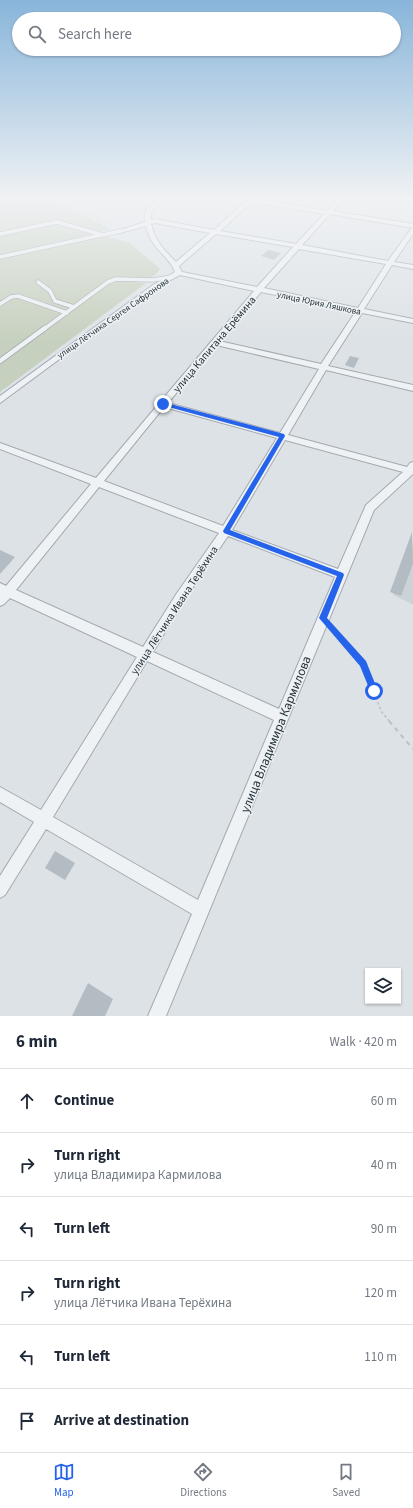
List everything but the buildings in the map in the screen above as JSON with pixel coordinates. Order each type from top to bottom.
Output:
[{"type":"street","points":[[158,247],[175,272]]},
{"type":"street","name":"улица Лётчика Сергея Сафронова","points":[[0,400],[175,272],[198,247]]},
{"type":"street","name":"улица Капитана Ерёмина","points":[[3,594],[98,483],[214,342],[296,247]]},
{"type":"street","points":[[305,247],[413,267]]},
{"type":"street","name":"улица Лётчика Ивана Терёхина","points":[[0,890],[181,596],[226,531],[282,436],[401,247]]},
{"type":"street","name":"улица Юрия Ляшкова","points":[[175,272],[413,321]]},
{"type":"street","points":[[214,342],[413,388]]},
{"type":"street","points":[[163,404],[282,436],[412,468]]},
{"type":"street","points":[[0,446],[341,575]]},
{"type":"street","name":"улица Владимира Кармилова","points":[[157,1016],[370,508],[412,468]]},
{"type":"street","points":[[3,594],[145,654],[282,716]]},
{"type":"street","points":[[0,794],[202,911]]},
{"type":"lane","points":[[0,257],[45,247]]},
{"type":"lane","points":[[0,361],[112,280],[152,280],[175,272]]},
{"type":"lane","points":[[38,282],[50,291],[55,301],[74,307]]},
{"type":"lane","points":[[0,304],[11,297],[18,296],[67,313]]},
{"type":"path","points":[[323,618],[363,663],[381,711],[413,750]]},
{"type":"shaded area","points":[[413,545],[413,604],[412,604],[393,595]]},
{"type":"green space","points":[[0,247],[135,247],[160,269],[150,278],[121,280],[108,283],[119,281],[146,283],[0,392]]},
{"type":"route","points":[[163,404],[282,436],[226,531],[341,575],[323,618],[363,663],[374,691]]}]
